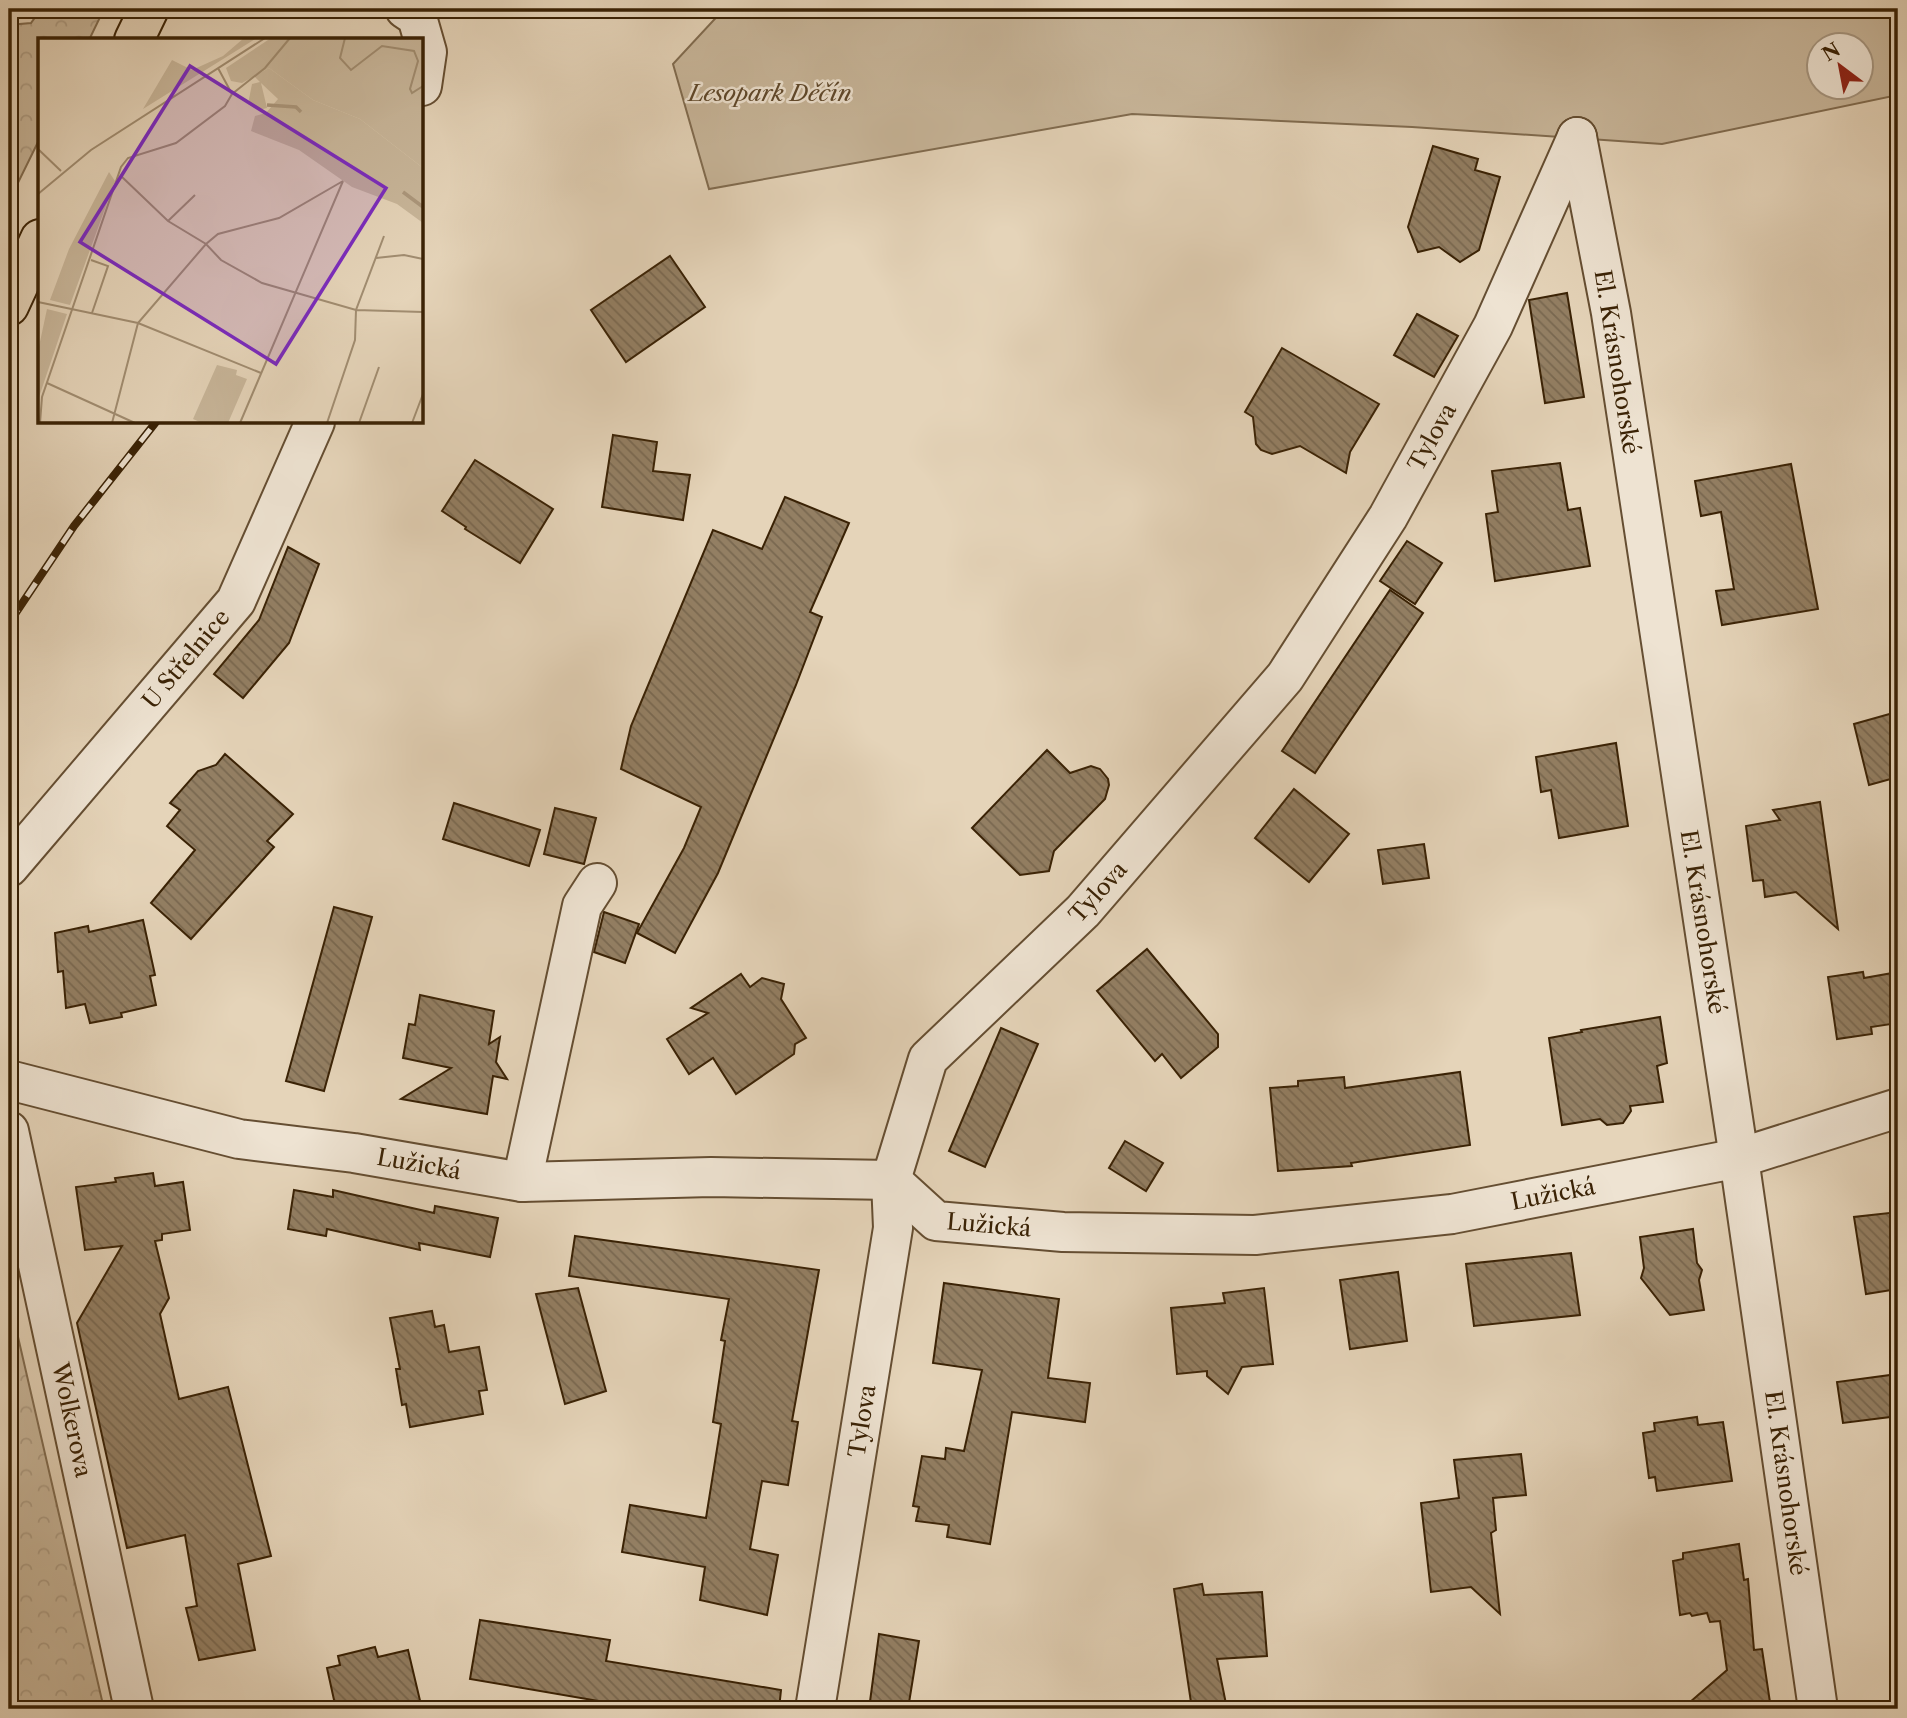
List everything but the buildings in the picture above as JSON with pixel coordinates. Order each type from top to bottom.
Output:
[{"type":"main road","points":[[135,38],[149,9]]},
{"type":"main road","points":[[9,306],[38,243]]},
{"type":"street","points":[[414,11],[423,38]]},
{"type":"street","points":[[424,43],[427,52],[424,72]]},
{"type":"street","name":"Tylova","points":[[815,1709],[893,1228],[891,1180],[928,1059],[1083,911],[1285,677],[1394,508],[1493,326],[1577,137]]},
{"type":"street","name":"El. Krásnohorské","points":[[1577,137],[1611,313],[1739,1158],[1818,1709]]},
{"type":"street","name":"U Střelnice","points":[[9,867],[236,601],[314,424]]},
{"type":"street","points":[[522,1182],[582,906],[597,883]]},
{"type":"street","name":"Lužická","points":[[9,1080],[239,1139],[354,1153],[522,1182],[711,1177],[891,1180],[936,1221],[1063,1232],[1255,1235],[1452,1213],[1739,1158],[1898,1108]]},
{"type":"street","name":"Wolkerova","points":[[9,1131],[134,1709]]},
{"type":"green space","points":[[41,9],[104,9],[90,38],[38,38],[38,142],[9,201],[9,25],[31,23]]},
{"type":"green space","name":"Lesopark Děčín","points":[[724,9],[1898,9],[1898,95],[1876,100],[1876,32],[1806,32],[1806,102],[1864,102],[1662,144],[1412,127],[1132,114],[709,189],[673,64]]},
{"type":"green space","points":[[9,1298],[104,1709],[9,1709]]},
{"type":"railway","points":[[9,623],[74,526],[154,424]]}]
